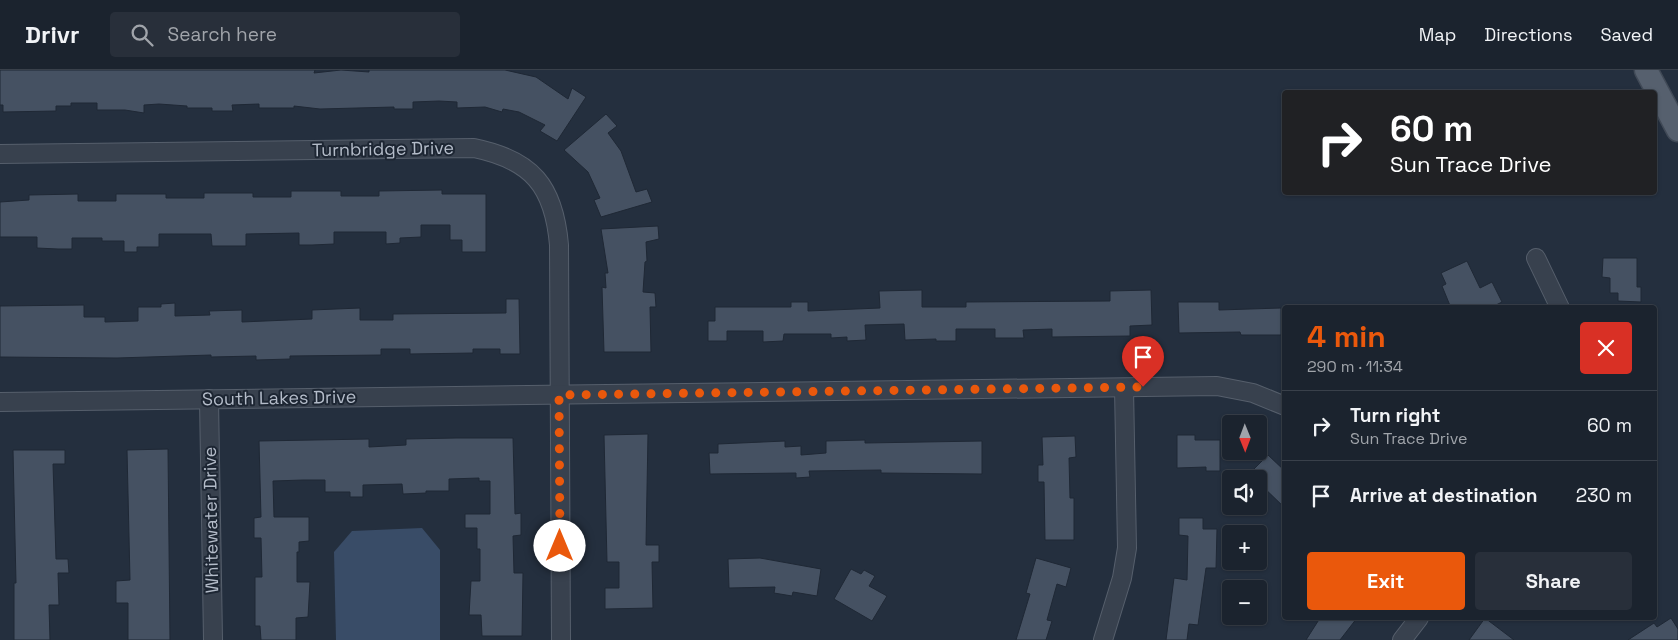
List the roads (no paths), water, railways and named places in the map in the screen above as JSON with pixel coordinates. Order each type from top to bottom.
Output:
[{"type":"main road","points":[[1646,70],[1657,90]]},
{"type":"main road","points":[[1657,91],[1678,130]]},
{"type":"street","name":"Turnbridge Drive","points":[[0,154],[474,148],[499,153],[518,162],[537,179],[550,199],[557,220],[559,245],[561,640]]},
{"type":"street","points":[[1536,258],[1559,305]]},
{"type":"street","name":"South Lakes Drive","points":[[0,402],[1217,386],[1236,388],[1282,405]]},
{"type":"street","points":[[1103,640],[1122,578],[1127,548],[1124,388]]},
{"type":"street","name":"Whitewater Drive","points":[[209,399],[213,640]]},
{"type":"street","points":[[1402,640],[1417,620]]},
{"type":"water","points":[[422,528],[440,550],[440,640],[336,640],[334,552],[352,531]]}]
